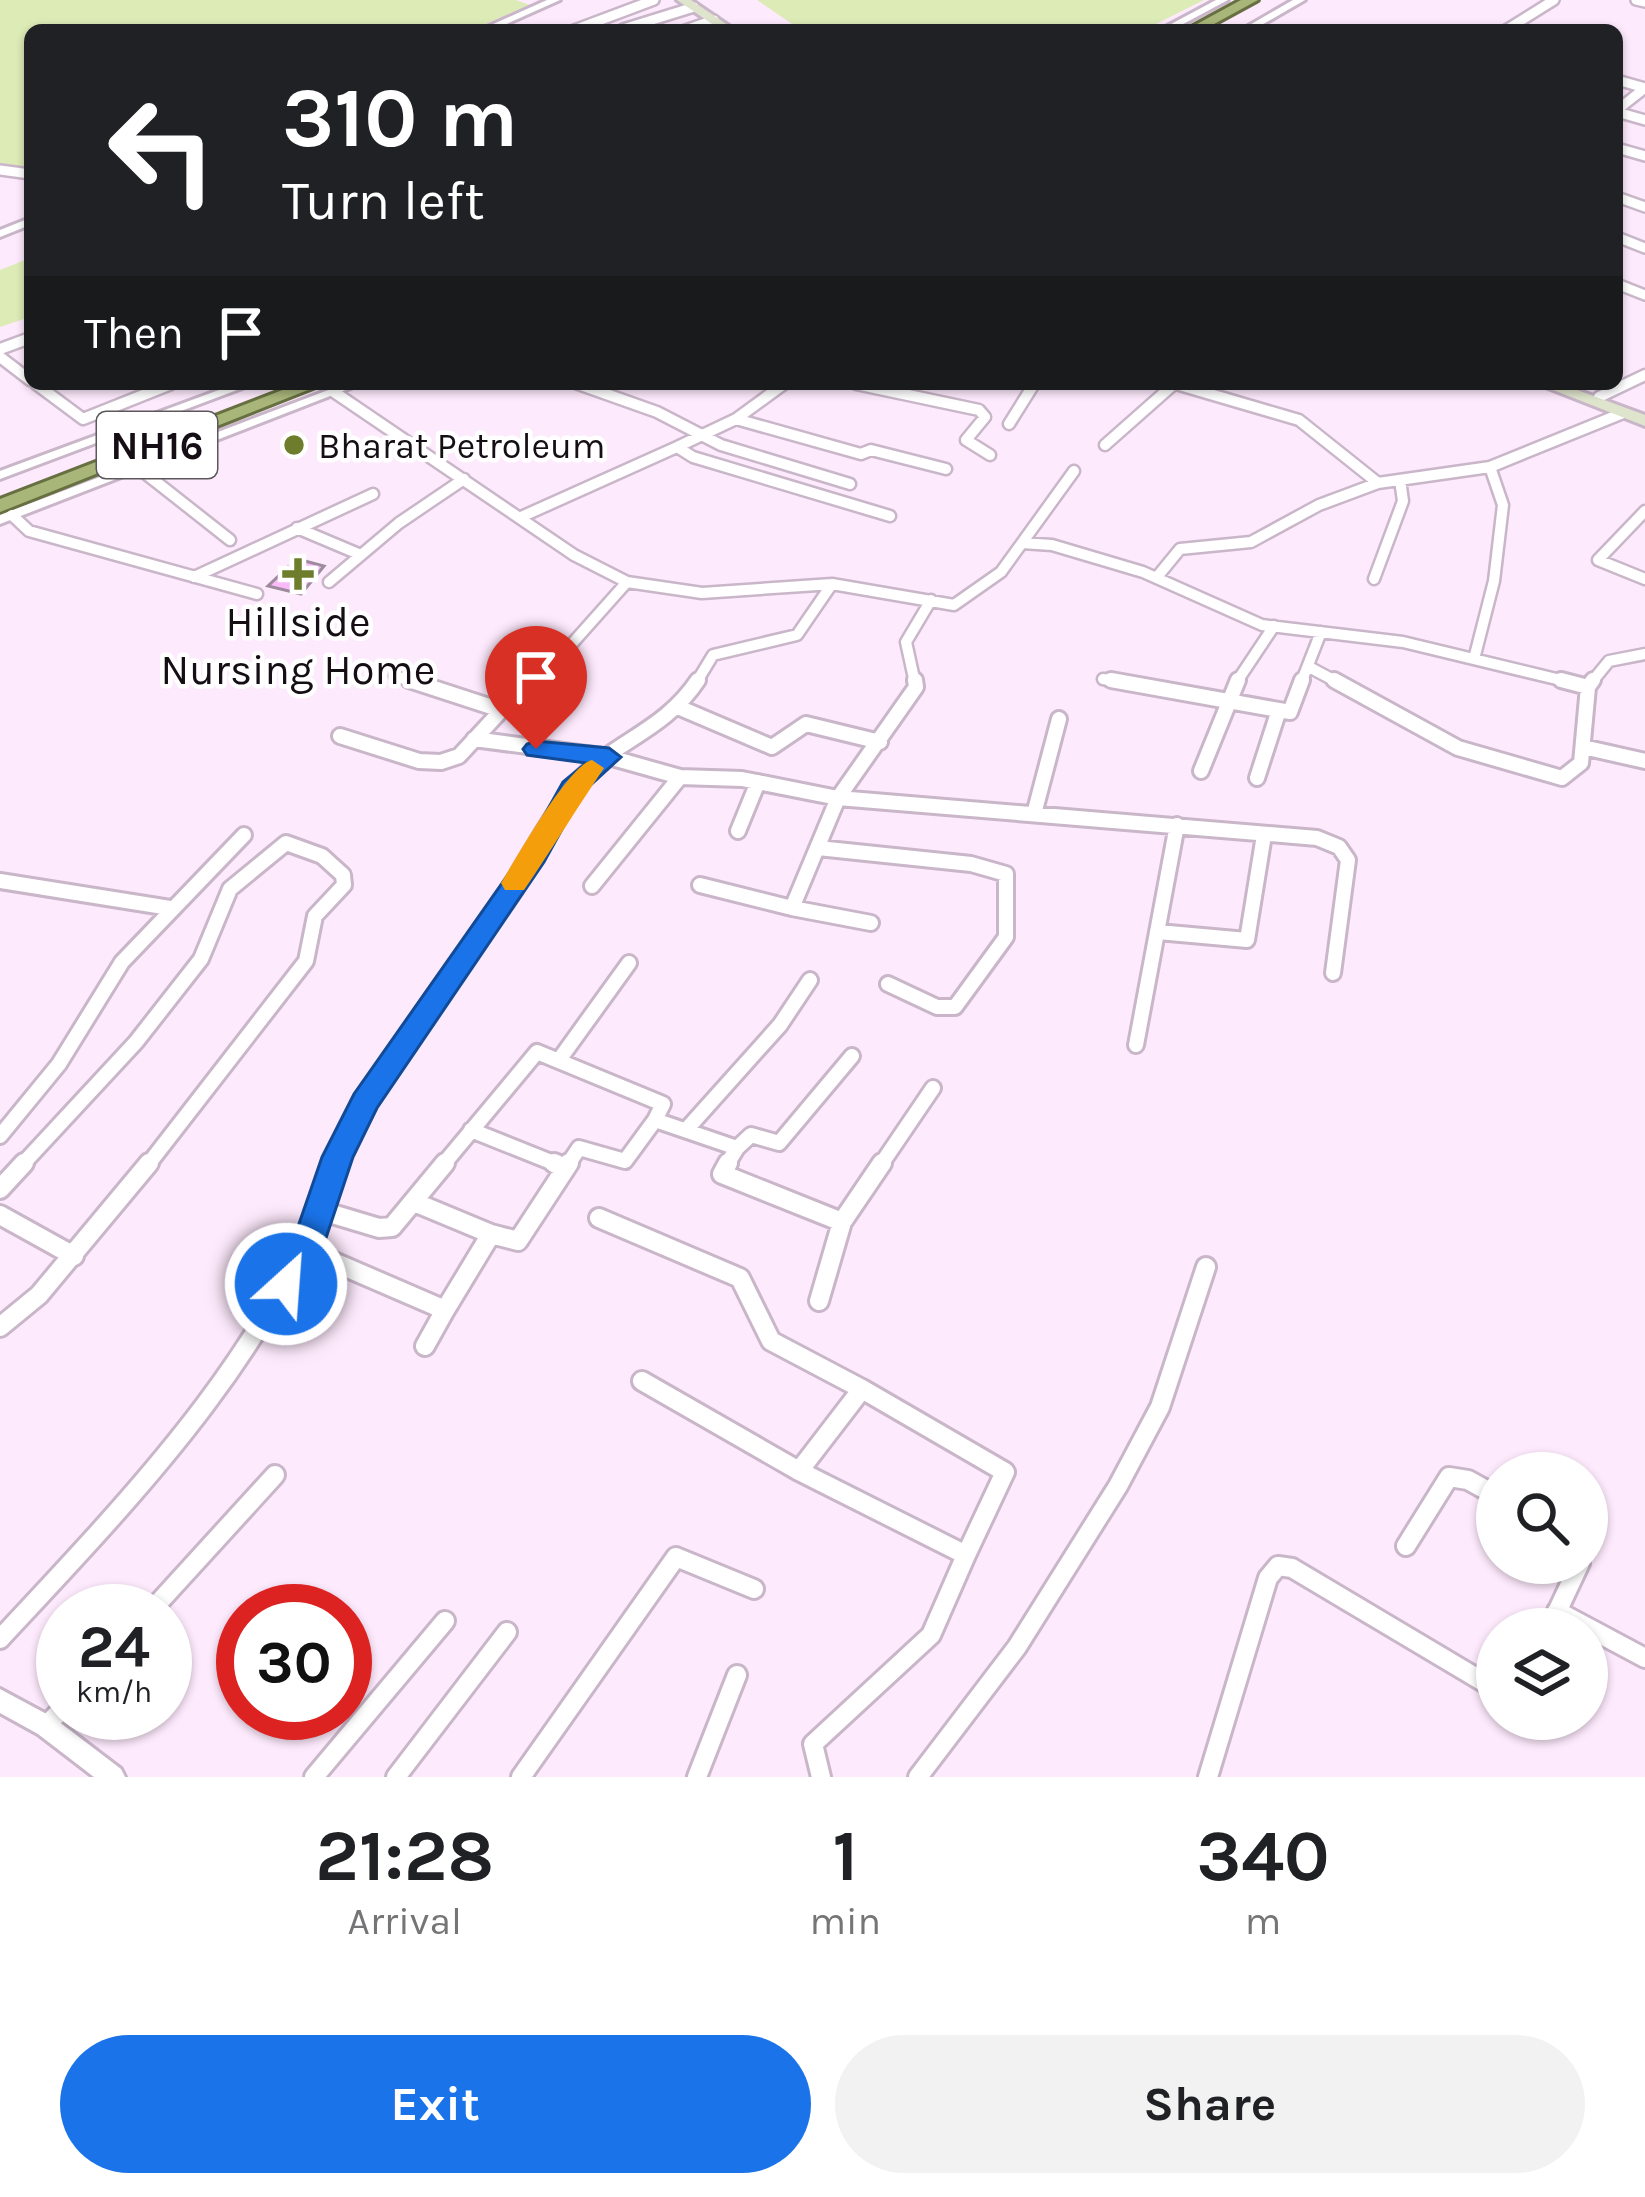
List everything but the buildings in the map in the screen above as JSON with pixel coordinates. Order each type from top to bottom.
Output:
[{"type":"highway","points":[[1205,24],[1251,0]]},
{"type":"highway","points":[[1230,24],[1273,0]]},
{"type":"highway","name":"NH16","points":[[0,494],[272,390]]},
{"type":"highway","name":"NH16","points":[[4,514],[319,390]]},
{"type":"main road","points":[[688,3],[720,24]]},
{"type":"main road","points":[[1562,390],[1645,418]]},
{"type":"main road","points":[[1580,390],[1645,418]]},
{"type":"street","points":[[499,24],[555,0]]},
{"type":"street","points":[[590,24],[654,0]]},
{"type":"street","points":[[1177,24],[1223,0]]},
{"type":"street","points":[[1257,24],[1300,0]]},
{"type":"street","points":[[1516,24],[1554,0]]},
{"type":"street","points":[[635,24],[688,3]]},
{"type":"street","points":[[703,24],[714,20]]},
{"type":"street","points":[[1642,247],[1645,232]]},
{"type":"street","points":[[0,353],[24,374]]},
{"type":"street","points":[[44,390],[83,419],[157,390]]},
{"type":"street","points":[[0,475],[232,390]]},
{"type":"street","points":[[4,514],[136,466],[319,390]]},
{"type":"street","points":[[327,390],[574,555],[627,582],[701,593],[832,584],[954,604],[1001,572],[1074,471]]},
{"type":"street","points":[[599,390],[702,435],[850,484]]},
{"type":"street","points":[[521,517],[736,419],[776,390]]},
{"type":"street","points":[[884,390],[979,410],[986,417],[966,440],[990,454]]},
{"type":"street","points":[[1009,424],[1030,390]]},
{"type":"street","points":[[1105,445],[1168,390]]},
{"type":"street","points":[[1196,390],[1299,420],[1378,483]]},
{"type":"street","points":[[1599,397],[1614,390]]},
{"type":"street","points":[[1156,577],[1180,550],[1251,542],[1319,506],[1378,483],[1490,467],[1623,413]]},
{"type":"street","points":[[736,419],[861,454],[871,450],[946,469]]},
{"type":"street","points":[[677,447],[693,458],[890,516]]},
{"type":"street","points":[[136,466],[230,540]]},
{"type":"street","points":[[1474,659],[1494,581],[1503,506],[1490,467]]},
{"type":"street","points":[[329,582],[464,479]]},
{"type":"street","points":[[1374,579],[1403,501],[1400,480]]},
{"type":"street","points":[[194,578],[373,494]]},
{"type":"street","points":[[1645,512],[1598,560],[1645,579]]},
{"type":"street","points":[[4,514],[29,531],[257,594]]},
{"type":"street","points":[[1630,527],[1645,533]]},
{"type":"street","points":[[297,528],[361,555]]},
{"type":"street","points":[[1022,543],[1052,545],[1156,577],[1274,626],[1403,642],[1588,687]]},
{"type":"street","points":[[340,736],[391,754],[441,762],[459,756],[501,710],[542,681],[627,582]]},
{"type":"street","points":[[0,1639],[163,1462],[246,1351],[306,1250],[365,1102],[552,829],[572,788],[662,723],[713,656],[797,634],[832,584]]},
{"type":"street","points":[[792,908],[838,798],[916,687],[906,642],[931,600]]},
{"type":"street","points":[[1201,772],[1226,703],[1274,626]]},
{"type":"street","points":[[1103,679],[1278,713],[1296,705],[1322,632]]},
{"type":"street","points":[[1310,667],[1486,760],[1562,778],[1577,771],[1588,687],[1609,661],[1644,650]]},
{"type":"street","points":[[394,676],[501,710]]},
{"type":"street","points":[[678,707],[772,747],[806,724],[880,742]]},
{"type":"street","points":[[1257,778],[1278,713]]},
{"type":"street","points":[[1034,814],[1059,719]]},
{"type":"street","points":[[475,739],[609,757],[680,777],[758,782],[838,798],[1317,838],[1340,847],[1348,860],[1333,973]]},
{"type":"street","points":[[1583,747],[1645,761]]},
{"type":"street","points":[[592,886],[680,777]]},
{"type":"street","points":[[738,831],[758,782]]},
{"type":"street","points":[[1136,1045],[1177,826]]},
{"type":"street","points":[[0,1136],[59,1064],[122,962],[244,835]]},
{"type":"street","points":[[1158,932],[1247,940],[1264,835]]},
{"type":"street","points":[[0,1189],[136,1042],[201,959],[230,889],[286,843],[322,856],[343,875],[344,885],[315,916],[306,961],[74,1256],[0,1327]]},
{"type":"street","points":[[818,848],[971,864],[1006,874],[1004,942],[955,1007],[937,1007],[888,984]]},
{"type":"street","points":[[0,881],[170,908]]},
{"type":"street","points":[[700,884],[871,923]]},
{"type":"street","points":[[559,1060],[629,963]]},
{"type":"street","points":[[686,1130],[780,1024],[810,980]]},
{"type":"street","points":[[319,1210],[386,1229],[414,1202],[534,1053],[663,1104],[625,1161],[584,1147],[518,1241],[414,1202]]},
{"type":"street","points":[[842,1222],[722,1174],[751,1135],[779,1143],[851,1056]]},
{"type":"street","points":[[819,1301],[842,1222],[933,1088]]},
{"type":"street","points":[[655,1120],[737,1148]]},
{"type":"street","points":[[471,1130],[565,1168]]},
{"type":"street","points":[[0,1215],[74,1256]]},
{"type":"street","points":[[599,1219],[740,1278],[771,1341],[1005,1472],[931,1635],[813,1744],[821,1777]]},
{"type":"street","points":[[425,1346],[491,1234]]},
{"type":"street","points":[[306,1250],[445,1310]]},
{"type":"street","points":[[918,1777],[1017,1647],[1118,1486],[1160,1407],[1206,1267]]},
{"type":"street","points":[[642,1381],[799,1471],[966,1555]]},
{"type":"street","points":[[799,1471],[862,1388]]},
{"type":"street","points":[[176,1584],[275,1475]]},
{"type":"street","points":[[1406,1546],[1449,1477],[1476,1484]]},
{"type":"street","points":[[520,1777],[676,1557],[754,1589]]},
{"type":"street","points":[[1208,1777],[1268,1578],[1278,1566],[1292,1568],[1476,1678]]},
{"type":"street","points":[[314,1777],[445,1621]]},
{"type":"street","points":[[396,1777],[507,1632]]},
{"type":"street","points":[[1608,1643],[1645,1658]]},
{"type":"street","points":[[697,1777],[737,1675]]},
{"type":"street","points":[[0,1700],[36,1711]]},
{"type":"street","points":[[77,1740],[112,1777]]},
{"type":"green space","points":[[0,0],[516,0],[530,5],[485,24],[24,24],[24,167],[0,163]]},
{"type":"green space","points":[[757,0],[1204,0],[1156,24],[792,24]]},
{"type":"green space","points":[[24,260],[24,319],[0,327],[0,270]]},
{"type":"slow traffic","points":[[515,883],[552,829],[566,798],[592,768]]},
{"type":"place","name":"Bharat Petroleum","points":[[294,445]]},
{"type":"place","name":"Hillside Nursing Home","points":[[298,574]]},
{"type":"route","points":[[286,1284],[306,1250],[338,1157],[365,1102],[535,856],[572,788],[609,757],[536,749]]}]
